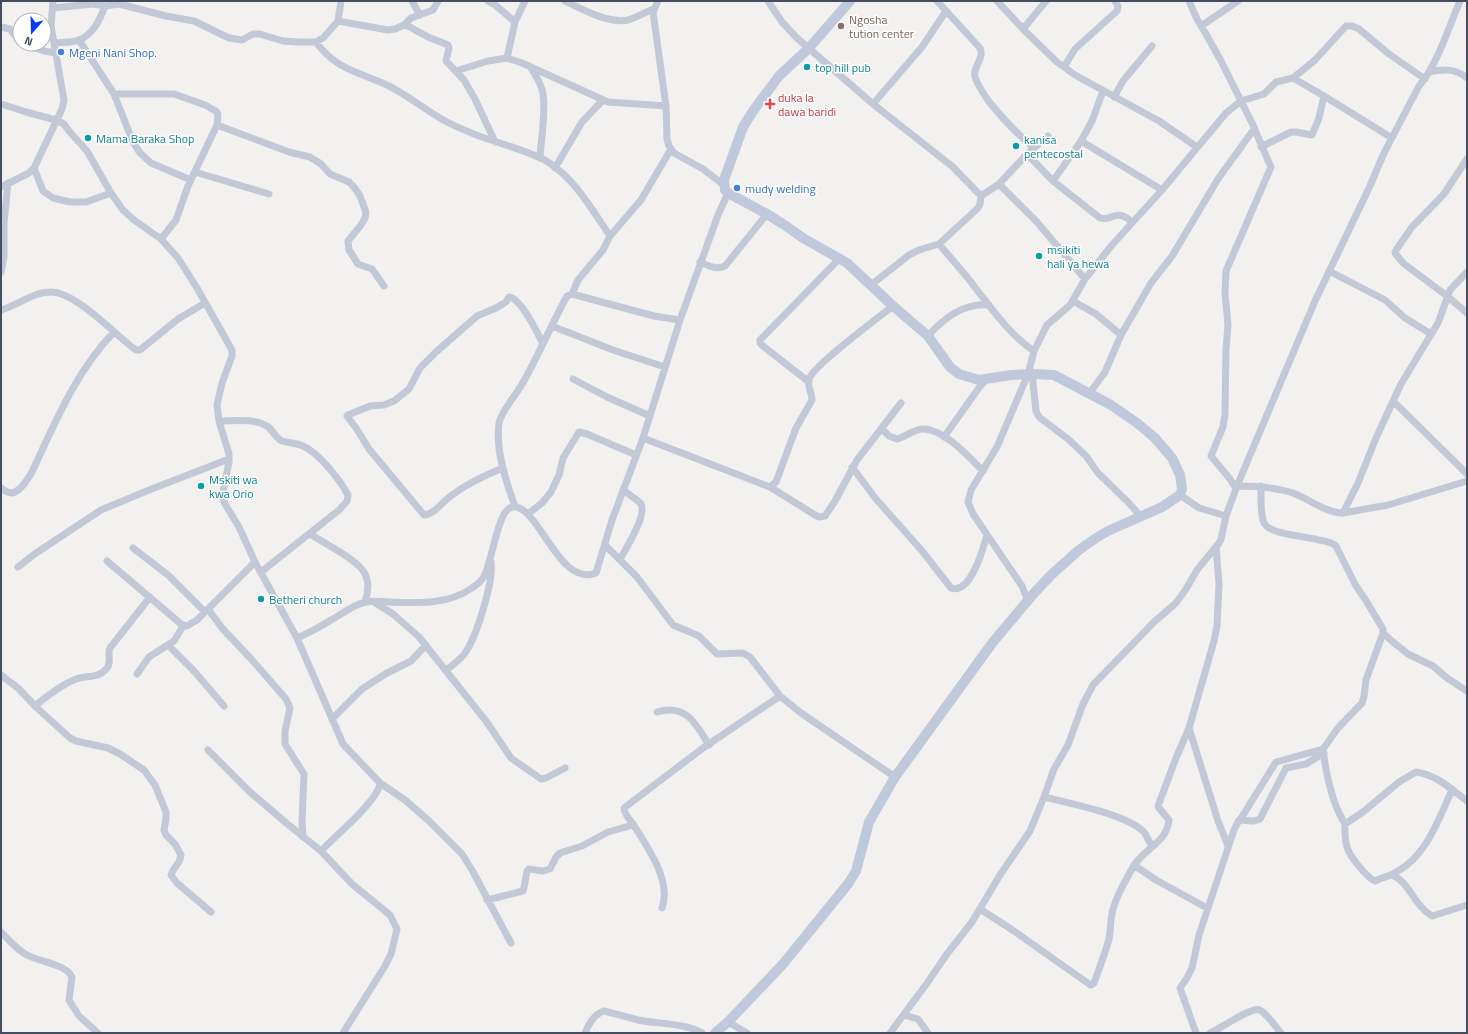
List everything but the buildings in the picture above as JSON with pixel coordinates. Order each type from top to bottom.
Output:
[{"type":"street","points":[[1,187],[29,173],[34,168],[62,109],[64,100],[51,19],[53,5],[93,4],[105,6],[120,2],[166,16],[194,21],[229,38],[242,40],[256,34],[289,42],[316,42],[327,36],[338,20],[341,1]]},
{"type":"street","points":[[412,1],[420,15]]},
{"type":"street","points":[[338,20],[388,30],[395,29],[404,25],[411,18],[433,10],[438,1]]},
{"type":"street","points":[[488,1],[494,4],[515,22]]},
{"type":"street","points":[[507,58],[515,22],[525,1]]},
{"type":"street","points":[[565,1],[594,15],[624,20],[629,20],[651,10]]},
{"type":"street","points":[[658,1],[653,12],[666,106],[667,138],[674,153],[703,169],[726,189],[803,238],[848,263],[893,306],[928,336],[950,367],[959,374],[974,379],[1030,374],[1060,377],[1111,405],[1138,422],[1155,438],[1172,458],[1180,475],[1182,489],[1180,495],[1162,507],[1108,531],[1079,550],[1052,574],[992,642],[895,777],[869,822],[854,875],[762,988],[715,1033]]},
{"type":"street","points":[[768,1],[782,22],[809,48],[873,104],[953,167],[981,196]]},
{"type":"street","points":[[296,638],[318,628],[351,608],[365,602],[424,603],[452,598],[472,588],[482,580],[487,570],[502,517],[508,508],[514,506],[520,508],[528,514],[562,560],[573,570],[579,574],[587,576],[596,573],[623,490],[643,438],[680,320],[726,189],[744,127],[750,116],[779,76],[809,48],[850,1]]},
{"type":"street","points":[[937,1],[978,45],[981,51],[981,57],[974,76],[983,93],[1008,124],[1034,148]]},
{"type":"street","points":[[997,1],[1023,29],[1064,67],[1079,78],[1159,121],[1197,147]]},
{"type":"street","points":[[1023,29],[1046,1]]},
{"type":"street","points":[[1064,67],[1076,50],[1117,11],[1118,6],[1114,1]]},
{"type":"street","points":[[1189,1],[1197,19],[1214,48],[1241,101],[1270,167],[1226,271],[1225,293],[1228,325],[1225,414],[1222,427],[1212,453],[1213,459],[1237,487]]},
{"type":"street","points":[[1201,26],[1238,1]]},
{"type":"street","points":[[890,1033],[904,1016],[980,909],[996,880],[1030,831],[1054,769],[1068,745],[1083,704],[1094,684],[1154,622],[1176,603],[1186,589],[1196,570],[1221,539],[1226,516],[1237,487],[1315,301],[1392,138],[1419,86],[1429,72],[1460,1]]},
{"type":"street","points":[[54,43],[79,40],[97,25],[105,6]]},
{"type":"street","points":[[873,104],[922,46],[946,11]]},
{"type":"street","points":[[404,25],[448,45],[449,48],[446,61],[456,71],[476,99],[495,142]]},
{"type":"street","points":[[1028,601],[1022,586],[973,514],[968,502],[971,490],[984,471],[997,447],[1030,374],[1034,351],[1047,325],[1063,312],[1073,301],[1085,279],[1132,222],[1162,190],[1226,112],[1241,101],[1264,94],[1276,82],[1293,78],[1315,60],[1347,25],[1359,29],[1389,54],[1425,79]]},
{"type":"street","points":[[1,27],[10,29],[12,32]]},
{"type":"street","points":[[79,40],[114,94],[133,142],[140,153],[148,161],[191,180]]},
{"type":"street","points":[[316,42],[329,56],[349,70],[394,89],[446,122],[540,158],[556,168],[577,188],[610,236]]},
{"type":"street","points":[[1114,97],[1123,81],[1152,46]]},
{"type":"street","points":[[50,52],[56,53]]},
{"type":"street","points":[[456,71],[488,61],[507,58],[522,63],[603,100],[614,103],[666,106]]},
{"type":"street","points":[[531,68],[543,94],[544,115],[540,158]]},
{"type":"street","points":[[1429,72],[1442,69],[1449,70],[1461,74],[1467,78]]},
{"type":"street","points":[[1293,78],[1392,138]]},
{"type":"street","points":[[1053,181],[1081,141],[1092,121],[1104,91]]},
{"type":"street","points":[[114,94],[150,93],[181,95],[216,111],[218,114],[217,125],[191,180],[176,220],[161,239]]},
{"type":"street","points":[[1261,147],[1291,132],[1312,135],[1319,118],[1324,96]]},
{"type":"street","points":[[556,168],[582,122],[603,100]]},
{"type":"street","points":[[1,104],[56,120],[64,124],[70,133],[87,151],[111,193],[128,215],[161,239],[178,258],[233,352],[222,383],[217,405],[219,421],[227,447],[229,460],[222,497],[225,504],[239,527],[255,562],[296,638],[343,744],[380,783],[411,805],[462,854],[511,943]]},
{"type":"street","points":[[217,125],[289,152],[310,157],[321,164],[330,174],[349,182],[354,187],[364,205],[366,216],[361,225],[348,241],[349,250],[358,264],[371,268],[384,286]]},
{"type":"street","points":[[1089,394],[1105,372],[1121,335],[1151,283],[1172,256],[1218,179],[1254,128]]},
{"type":"street","points":[[872,285],[909,255],[919,250],[939,244],[978,208],[981,196],[999,184],[1027,154],[1048,136]]},
{"type":"street","points":[[1081,141],[1162,190]]},
{"type":"street","points":[[572,294],[578,280],[603,250],[610,236],[641,200],[671,149]]},
{"type":"street","points":[[1027,154],[1053,181],[1100,218],[1106,219],[1117,215],[1122,216],[1132,222]]},
{"type":"street","points":[[1467,159],[1444,194],[1412,228],[1395,253],[1403,263],[1467,313]]},
{"type":"street","points":[[34,168],[43,192],[53,198],[70,202],[86,202],[111,193]]},
{"type":"street","points":[[195,172],[269,194]]},
{"type":"street","points":[[1,272],[4,257],[4,223],[8,183]]},
{"type":"street","points":[[999,184],[1037,222],[1085,279]]},
{"type":"street","points":[[700,262],[715,268],[725,266],[767,214]]},
{"type":"street","points":[[939,244],[998,316],[1027,346],[1034,351]]},
{"type":"street","points":[[809,382],[763,346],[760,343],[760,340],[840,258]]},
{"type":"street","points":[[1329,271],[1384,300],[1405,318],[1431,334]]},
{"type":"street","points":[[1343,513],[1358,483],[1401,384],[1442,315],[1447,296],[1467,272]]},
{"type":"street","points":[[1,310],[37,294],[50,292],[62,293],[98,318],[136,350],[140,350],[178,319],[205,303]]},
{"type":"street","points":[[514,506],[506,483],[499,445],[500,419],[521,386],[567,296],[572,294],[654,316],[680,320]]},
{"type":"street","points":[[503,468],[474,481],[449,498],[430,514],[424,515],[369,449],[347,416],[370,406],[384,405],[394,401],[409,389],[420,368],[441,347],[476,316],[496,308],[506,302],[509,297],[514,298],[528,316],[543,344]]},
{"type":"street","points":[[1073,301],[1096,314],[1121,335]]},
{"type":"street","points":[[928,336],[938,325],[963,308],[973,305],[989,305]]},
{"type":"street","points":[[770,487],[776,482],[796,428],[812,400],[809,382],[812,373],[893,306]]},
{"type":"street","points":[[552,326],[613,350],[665,367]]},
{"type":"street","points":[[1,488],[7,492],[13,493],[18,491],[24,484],[32,472],[70,393],[94,354],[114,332]]},
{"type":"street","points":[[1030,374],[1036,411],[1039,417],[1068,439],[1086,456],[1098,473],[1129,503],[1140,517]]},
{"type":"street","points":[[944,437],[981,385],[988,378]]},
{"type":"street","points":[[573,380],[650,416]]},
{"type":"street","points":[[1393,401],[1467,474]]},
{"type":"street","points":[[643,438],[770,487],[815,515],[823,518],[827,514],[852,467],[901,403]]},
{"type":"street","points":[[219,421],[253,422],[268,426],[278,439],[303,446],[311,450],[338,480],[348,495],[347,501],[339,510],[261,572]]},
{"type":"street","points":[[882,429],[890,436],[897,439],[923,429],[944,437],[984,471]]},
{"type":"street","points":[[528,514],[542,503],[551,492],[559,475],[564,458],[579,432],[636,455]]},
{"type":"street","points":[[18,567],[36,553],[101,510],[229,460]]},
{"type":"street","points":[[852,467],[876,499],[923,552],[951,588],[960,588],[969,580],[974,571],[987,535]]},
{"type":"street","points":[[1237,487],[1261,486],[1293,493],[1325,508],[1343,513],[1388,505],[1467,480]]},
{"type":"street","points":[[1261,486],[1261,504],[1264,522],[1267,526],[1280,533],[1309,537],[1331,543],[1336,546],[1356,586],[1375,615],[1383,632],[1408,654],[1433,666],[1447,678],[1467,691]]},
{"type":"street","points":[[620,559],[634,534],[642,508],[641,504],[623,490]]},
{"type":"street","points":[[1180,495],[1199,508],[1226,516]]},
{"type":"street","points":[[310,534],[357,562],[363,569],[369,588],[365,602]]},
{"type":"street","points":[[605,545],[637,577],[673,625],[699,636],[717,654],[746,654],[750,657],[780,696],[801,713],[895,777]]},
{"type":"street","points":[[980,909],[1091,985],[1094,983],[1107,944],[1111,917],[1115,904],[1134,865],[1164,836],[1167,829],[1169,820],[1158,806],[1189,728],[1217,626],[1219,584],[1216,547]]},
{"type":"street","points":[[133,548],[168,575],[207,611],[254,661],[286,699],[290,711],[284,739],[287,749],[304,774],[302,821],[303,837]]},
{"type":"street","points":[[446,670],[464,654],[470,646],[489,586],[492,568],[491,558]]},
{"type":"street","points":[[107,561],[183,626],[190,625],[207,611],[255,562]]},
{"type":"street","points":[[35,706],[72,680],[86,676],[97,676],[105,671],[109,664],[108,653],[110,648],[150,597]]},
{"type":"street","points":[[374,602],[393,614],[419,637],[486,721],[510,758],[541,779],[565,768]]},
{"type":"street","points":[[137,674],[149,657],[177,638],[183,626]]},
{"type":"street","points":[[1240,820],[1258,820],[1265,811],[1286,768],[1310,762],[1323,751],[1338,728],[1362,702],[1366,680],[1383,632]]},
{"type":"street","points":[[168,645],[194,671],[224,706]]},
{"type":"street","points":[[332,719],[362,689],[387,673],[411,661],[426,646]]},
{"type":"street","points":[[1,675],[18,688],[70,738],[76,741],[108,748],[144,770],[155,785],[166,812],[164,830],[166,835],[175,844],[181,855],[180,863],[173,869],[171,875],[177,884],[211,912]]},
{"type":"street","points":[[662,908],[664,898],[663,888],[657,865],[652,854],[624,810],[625,807],[703,748],[780,696]]},
{"type":"street","points":[[657,712],[669,710],[682,712],[693,721],[709,745]]},
{"type":"street","points":[[1189,728],[1218,821],[1228,846]]},
{"type":"street","points":[[208,750],[238,781],[321,851],[352,884],[393,918],[397,929],[391,954],[343,1033]]},
{"type":"street","points":[[1196,1033],[1180,988],[1192,968],[1199,935],[1207,908],[1234,830],[1276,762],[1323,751]]},
{"type":"street","points":[[1323,751],[1336,806],[1345,824],[1344,839],[1347,850],[1353,860],[1368,876],[1375,881],[1406,866],[1416,856],[1427,842],[1452,790]]},
{"type":"street","points":[[1345,824],[1363,812],[1399,782],[1416,772],[1440,780],[1467,801]]},
{"type":"street","points":[[321,851],[368,803],[378,791],[380,783]]},
{"type":"street","points":[[1044,797],[1094,810],[1128,823],[1144,832],[1152,847]]},
{"type":"street","points":[[488,900],[523,891],[527,871],[529,869],[548,870],[551,868],[556,857],[560,853],[582,846],[608,832],[633,825]]},
{"type":"street","points":[[1134,865],[1156,880],[1207,908]]},
{"type":"street","points":[[1392,874],[1401,880],[1424,910],[1432,916],[1467,905]]},
{"type":"street","points":[[1,932],[17,949],[26,955],[56,965],[69,972],[72,977],[69,1000],[79,1016],[98,1033]]},
{"type":"street","points":[[1210,1033],[1254,1009],[1259,1010],[1281,1033]]},
{"type":"street","points":[[585,1033],[593,1018],[604,1011],[640,1020],[671,1024],[698,1030],[702,1033]]},
{"type":"street","points":[[904,1016],[918,1019],[928,1033]]},
{"type":"street","points":[[728,1022],[747,1033]]},
{"type":"place","name":"Ngosha tution center","points":[[841,26]]},
{"type":"place","name":"Mgeni Nani Shop.","points":[[61,52]]},
{"type":"place","name":"top hill pub","points":[[807,67]]},
{"type":"place","name":"duka la dawa baridi","points":[[770,104]]},
{"type":"place","name":"Mama Baraka Shop","points":[[88,138]]},
{"type":"place","name":"kanisa pentecostal","points":[[1016,146]]},
{"type":"place","name":"mudy welding","points":[[737,188]]},
{"type":"place","name":"msikiti hali ya hewa","points":[[1039,256]]},
{"type":"place","name":"Mskiti wa kwa Orio","points":[[201,486]]},
{"type":"place","name":"Betheri church","points":[[261,599]]}]
